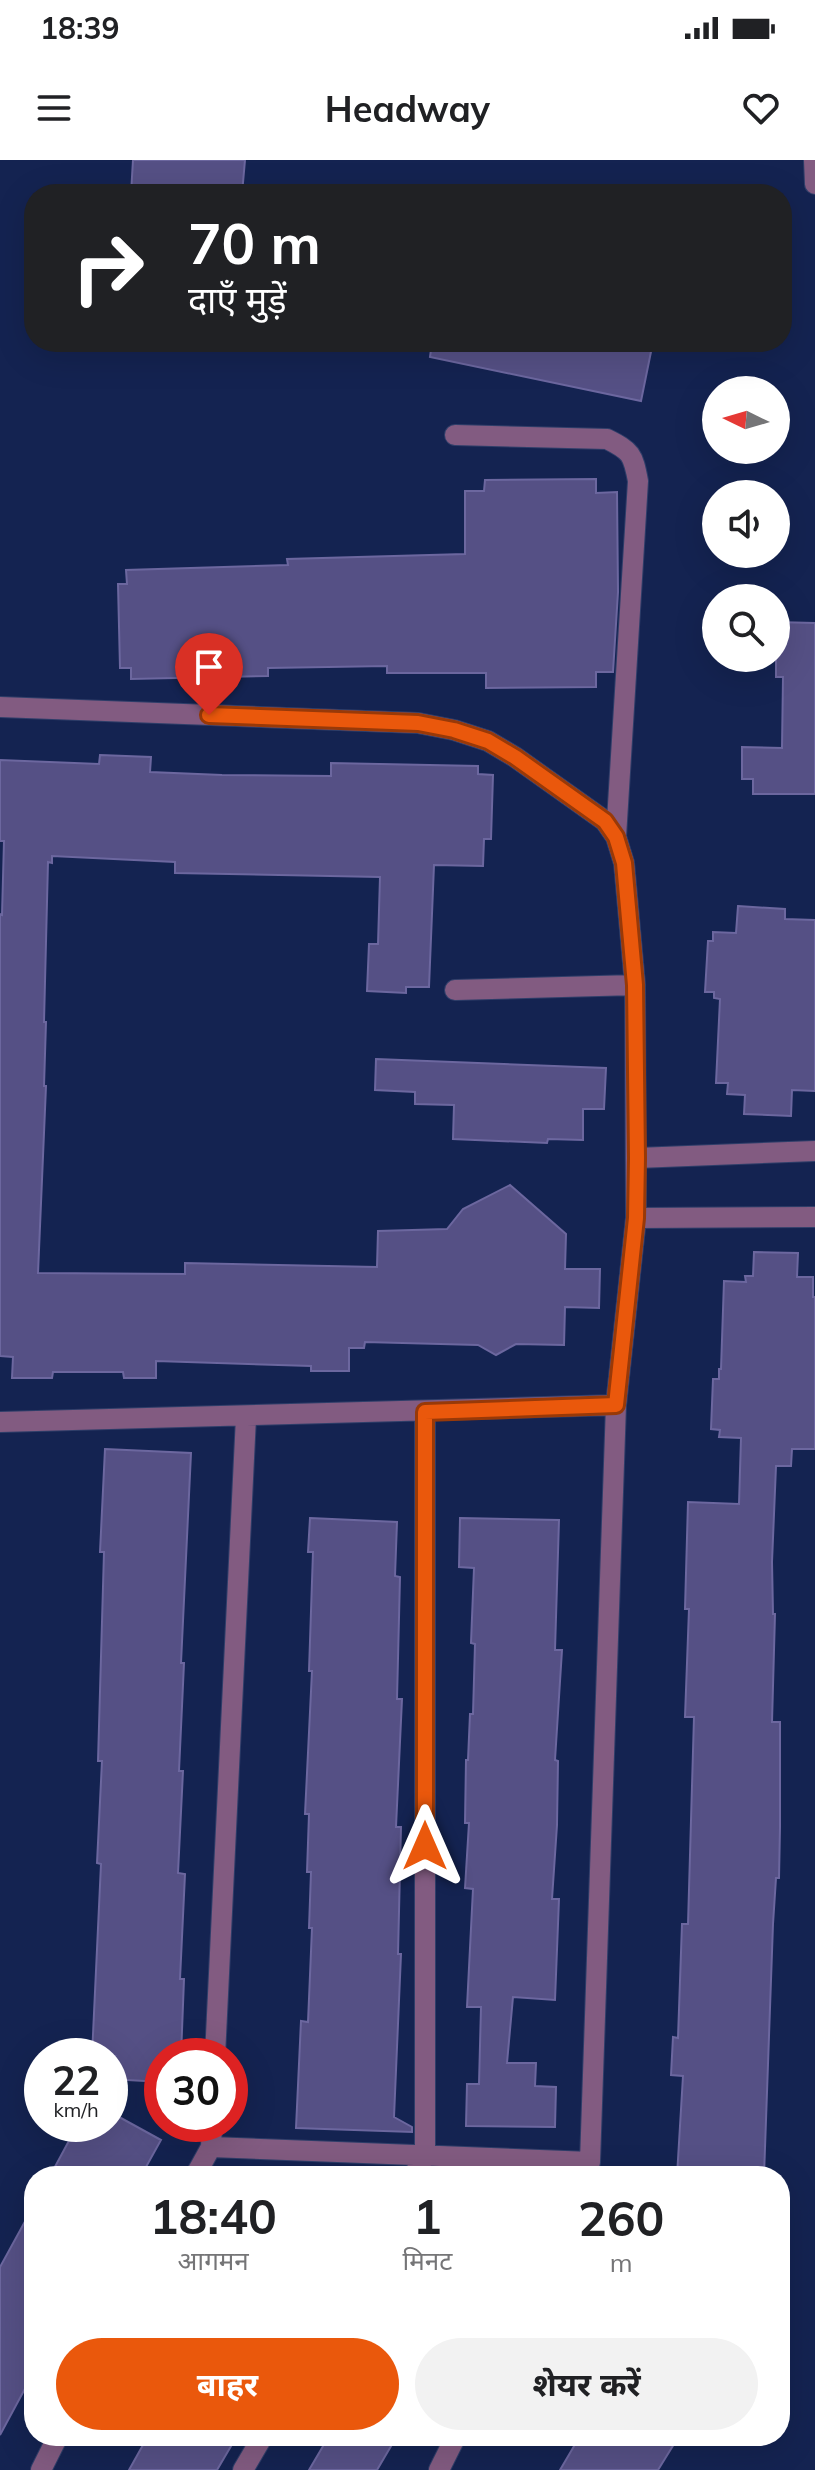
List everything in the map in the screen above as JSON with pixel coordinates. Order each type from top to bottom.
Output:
[{"type":"street","points":[[814,160],[815,184]]},
{"type":"street","points":[[455,435],[607,439],[627,448],[635,464],[638,481],[616,837]]},
{"type":"street","points":[[0,707],[418,723],[454,730],[488,741],[515,757],[605,821],[616,837],[624,863],[635,985],[636,1218],[616,1405],[587,2166]]},
{"type":"street","points":[[455,990],[635,985]]},
{"type":"street","points":[[637,1158],[815,1151]]},
{"type":"street","points":[[636,1218],[815,1217]]},
{"type":"street","points":[[0,1422],[616,1405]]},
{"type":"street","points":[[419,2166],[425,2156],[425,1412]]},
{"type":"street","points":[[216,2038],[246,1417]]},
{"type":"street","points":[[201,2166],[211,2142]]},
{"type":"street","points":[[211,2147],[425,2156],[550,2166]]},
{"type":"street","points":[[41,2470],[53,2446]]},
{"type":"street","points":[[243,2470],[257,2446]]},
{"type":"street","points":[[439,2470],[451,2446]]},
{"type":"building","points":[[133,160],[245,160],[243,184],[132,184]]},
{"type":"building","points":[[431,352],[651,352],[641,401],[430,357]]},
{"type":"building","points":[[596,479],[596,493],[617,492],[618,592],[613,672],[596,672],[596,687],[486,688],[486,673],[387,673],[387,666],[268,668],[268,676],[131,679],[131,668],[120,668],[118,584],[127,584],[126,570],[288,565],[287,559],[465,554],[465,491],[484,491],[485,480]]},
{"type":"building","points":[[790,622],[815,623],[815,794],[753,794],[753,779],[742,779],[742,747],[782,748],[783,677],[776,677],[776,672],[790,672]]},
{"type":"building","points":[[100,755],[151,757],[150,772],[222,775],[331,776],[331,763],[478,766],[478,774],[493,775],[491,839],[484,839],[483,866],[434,865],[429,987],[406,987],[406,993],[367,991],[369,944],[378,944],[380,877],[175,873],[175,862],[52,856],[52,863],[48,862],[44,1022],[46,1086],[38,1273],[185,1274],[185,1263],[377,1267],[378,1231],[447,1229],[463,1209],[510,1185],[566,1234],[565,1269],[600,1269],[599,1308],[565,1307],[564,1345],[516,1344],[496,1355],[478,1345],[365,1342],[364,1348],[349,1348],[349,1371],[311,1371],[311,1366],[156,1361],[156,1378],[124,1378],[123,1372],[53,1372],[52,1378],[12,1378],[13,1357],[0,1356],[0,914],[4,841],[0,841],[0,760],[99,764]]},
{"type":"building","points":[[738,906],[785,909],[785,919],[815,920],[815,1091],[792,1090],[791,1116],[744,1114],[745,1095],[727,1094],[728,1083],[716,1083],[720,999],[714,998],[714,992],[705,992],[708,941],[713,941],[713,932],[736,933]]},
{"type":"building","points":[[376,1059],[606,1068],[604,1109],[583,1109],[583,1140],[548,1139],[547,1143],[453,1139],[454,1105],[415,1104],[415,1092],[375,1090]]},
{"type":"building","points":[[754,1252],[798,1253],[797,1277],[813,1277],[815,1297],[815,1449],[792,1449],[791,1466],[776,1466],[772,1562],[775,1614],[772,1722],[780,1722],[780,1827],[779,1878],[776,1878],[773,1924],[764,2166],[678,2166],[683,2076],[671,2075],[673,2037],[678,2038],[682,1924],[688,1924],[694,1717],[685,1717],[689,1609],[685,1609],[688,1502],[739,1504],[741,1438],[719,1437],[720,1430],[711,1429],[713,1379],[719,1379],[721,1369],[724,1281],[746,1282],[745,1276],[753,1276]]},
{"type":"building","points":[[105,1449],[191,1453],[179,1771],[183,1771],[178,1873],[185,1874],[180,1979],[184,1979],[182,2038],[144,2038],[144,2081],[128,2080],[128,2038],[93,2038],[101,1864],[97,1863],[102,1761],[98,1761],[104,1552],[100,1552]]},
{"type":"building","points":[[310,1518],[397,1522],[395,1576],[400,1577],[397,1699],[402,1699],[396,1827],[401,1827],[398,1954],[401,1954],[394,2117],[412,2127],[412,2132],[296,2128],[301,2021],[308,2022],[312,1928],[309,1928],[311,1872],[307,1872],[309,1814],[305,1814],[312,1671],[309,1671],[313,1552],[308,1552]]},
{"type":"building","points":[[460,1518],[559,1520],[555,1650],[562,1650],[555,1760],[558,1761],[557,1825],[552,1899],[559,1899],[555,2000],[513,1997],[507,2063],[536,2063],[535,2086],[556,2087],[555,2127],[466,2126],[467,2084],[479,2084],[481,2007],[467,2007],[473,1889],[465,1888],[469,1823],[465,1823],[466,1760],[470,1714],[473,1714],[475,1644],[471,1643],[474,1568],[459,1567]]},
{"type":"building","points":[[128,2122],[144,2131],[144,2142],[160,2142],[147,2166],[55,2166],[68,2142],[128,2142]]},
{"type":"building","points":[[24,2223],[24,2391],[0,2435],[0,2267]]},
{"type":"building","points":[[142,2446],[231,2446],[217,2470],[129,2470]]},
{"type":"building","points":[[323,2446],[391,2446],[377,2470],[309,2470]]},
{"type":"building","points":[[574,2446],[673,2446],[658,2470],[560,2470]]},
{"type":"route","points":[[209,715],[418,723],[488,741],[605,821],[616,837],[624,863],[635,985],[637,1158],[636,1218],[616,1405],[425,1412],[425,1846]]}]
